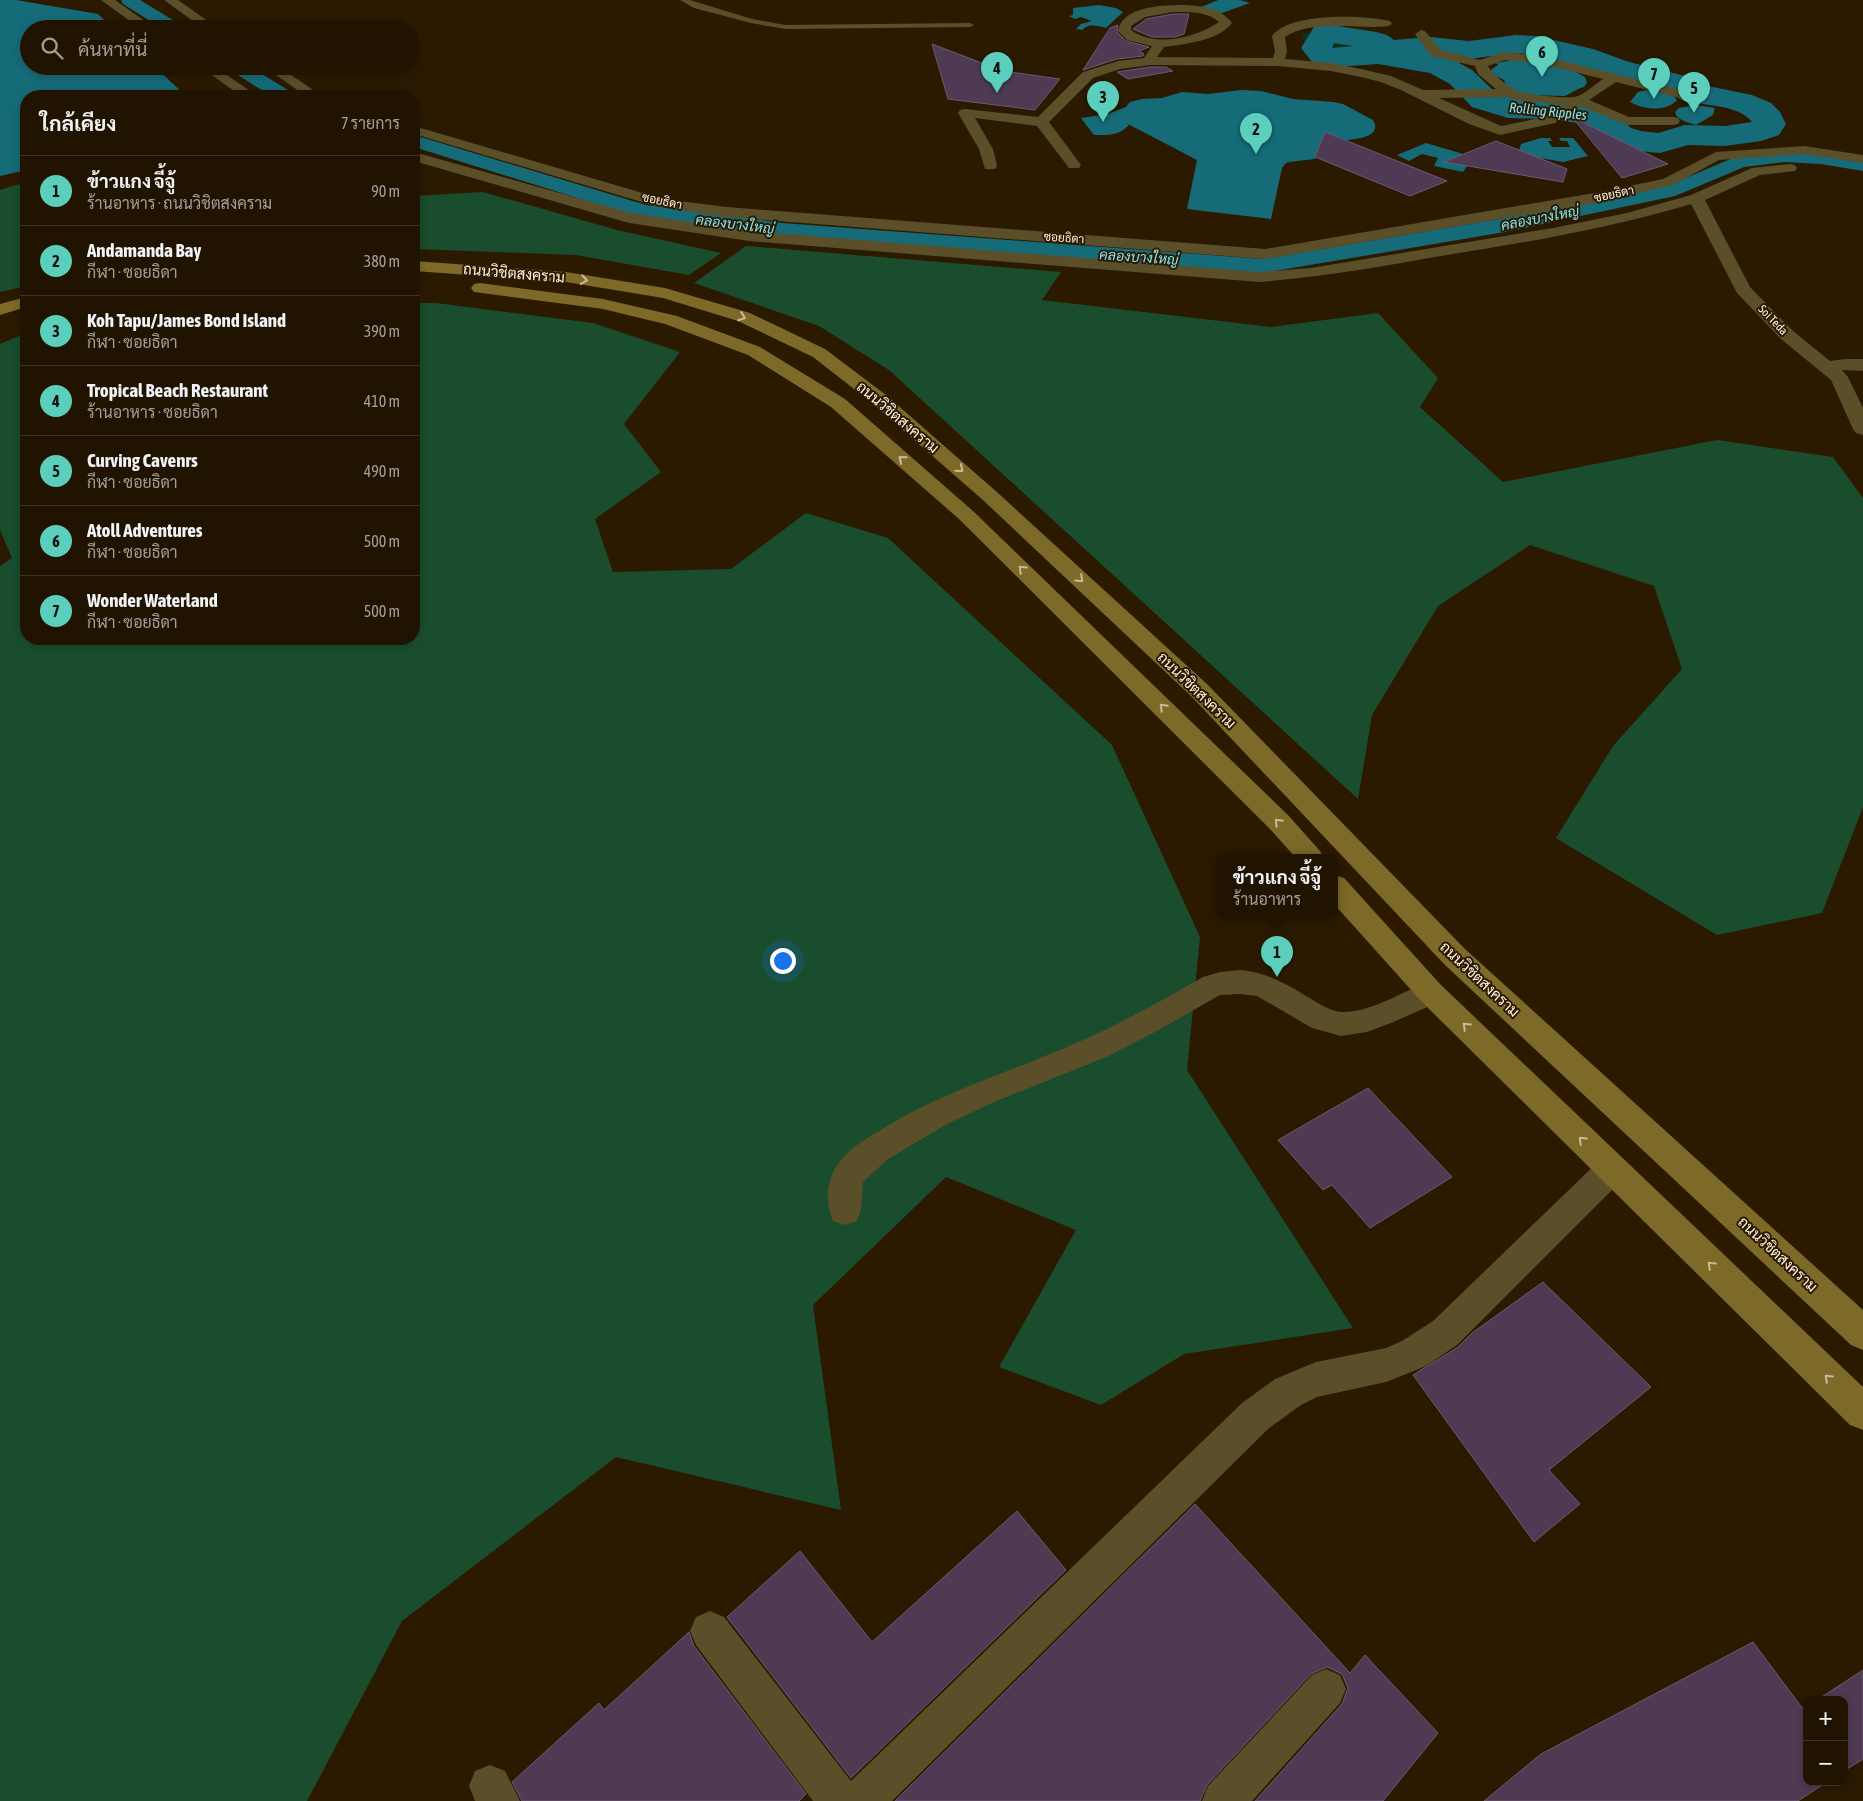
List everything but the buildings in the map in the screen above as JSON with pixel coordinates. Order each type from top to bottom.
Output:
[{"type":"main road","name":"ถนนวิชิตสงคราม","points":[[420,266],[566,277],[665,293],[744,318],[820,353],[879,399],[991,497],[1193,685],[1455,957],[1863,1333]]},
{"type":"main road","name":"ถนนวิชิตสงคราม","points":[[420,284],[486,288],[604,304],[671,320],[754,351],[838,403],[966,515],[1258,801],[1307,854]]},
{"type":"main road","points":[[0,310],[20,304]]},
{"type":"main road","points":[[0,327],[20,321]]},
{"type":"main road","points":[[1338,889],[1431,993],[1863,1412]]},
{"type":"street","points":[[107,0],[137,20]]},
{"type":"street","points":[[170,0],[200,20]]},
{"type":"street","points":[[1150,60],[1151,55],[1160,44],[1192,37],[1222,27],[1226,23],[1220,17],[1207,12],[1184,8],[1169,8],[1140,14],[1125,25],[1124,31],[1132,37],[1160,44]]},
{"type":"street","points":[[1278,62],[1281,51],[1278,36],[1284,29],[1308,23],[1390,27],[1388,19],[1410,12],[1426,18]]},
{"type":"street","points":[[1422,34],[1436,53],[1477,63],[1504,56],[1563,63],[1614,78],[1700,99]]},
{"type":"street","points":[[1041,122],[1088,75],[1118,65],[1150,60],[1278,62],[1331,67],[1361,73],[1386,79],[1422,94],[1474,121],[1500,131],[1550,120],[1614,78]]},
{"type":"street","points":[[1477,63],[1483,71],[1499,83],[1502,93]]},
{"type":"street","points":[[218,75],[241,90]]},
{"type":"street","points":[[284,75],[306,90]]},
{"type":"street","points":[[1422,94],[1502,93],[1594,106],[1627,121],[1673,121]]},
{"type":"street","points":[[990,166],[986,150],[965,113],[1041,122],[1074,166]]},
{"type":"street","name":"ซอยธิดา","points":[[420,132],[661,203],[726,212],[1265,254],[1600,197],[1668,182],[1716,156],[1804,150],[1863,159]]},
{"type":"street","points":[[420,158],[629,218],[731,233],[1259,277],[1321,272],[1553,233],[1630,216],[1696,198],[1757,171],[1815,166],[1863,174]]},
{"type":"street","points":[[1600,197],[1630,216]]},
{"type":"street","name":"Soi Teda","points":[[1696,198],[1742,289],[1788,335],[1840,377],[1863,429]]},
{"type":"street","points":[[1827,367],[1842,364],[1863,365]]},
{"type":"street","points":[[845,1210],[845,1184],[853,1168],[912,1126],[952,1105],[1080,1055],[1118,1038],[1213,985],[1229,982],[1256,983],[1326,1020],[1338,1023],[1366,1019],[1431,993]]},
{"type":"street","points":[[861,1801],[1255,1416],[1288,1392],[1316,1380],[1386,1365],[1414,1354],[1445,1333],[1612,1169]]},
{"type":"street","points":[[710,1631],[840,1801]]},
{"type":"street","points":[[1223,1801],[1326,1689]]},
{"type":"lane","points":[[684,0],[697,6],[752,22],[785,27],[970,25]]},
{"type":"green space","points":[[1332,29],[1366,35],[1376,41],[1470,50],[1445,59],[1438,65],[1414,63],[1392,56],[1340,62],[1319,60],[1310,55],[1315,48],[1301,38],[1303,34],[1311,32],[1325,33]]},
{"type":"green space","points":[[20,184],[20,287],[0,292],[0,190]]},
{"type":"green space","points":[[483,192],[617,230],[721,253],[689,275],[576,255],[420,249],[420,196]]},
{"type":"green space","points":[[746,246],[1061,272],[1042,300],[1271,327],[1378,313],[1438,378],[1420,407],[1503,482],[1717,440],[1833,457],[1863,498],[1863,807],[1822,913],[1717,935],[1556,838],[1613,746],[1682,669],[1654,586],[1530,545],[1438,606],[1372,715],[1358,799],[889,370],[819,326],[694,283]]},
{"type":"green space","points":[[420,303],[436,303],[593,323],[680,352],[624,424],[661,472],[595,519],[613,572],[731,569],[806,513],[888,538],[1112,745],[1200,937],[1187,1070],[1353,1328],[1184,1354],[1101,1405],[999,1367],[1076,1230],[946,1177],[813,1305],[841,1510],[616,1457],[402,1621],[307,1801],[0,1801],[0,566],[12,558],[0,530],[0,344],[20,336],[20,645],[420,645]]},
{"type":"water","points":[[0,0],[16,0],[98,14],[104,20],[20,20],[20,75],[164,75],[180,90],[20,90],[20,171],[0,176]]},
{"type":"water","points":[[1218,0],[1240,0],[1250,3],[1222,13],[1201,7]]},
{"type":"water","points":[[1099,5],[1116,8],[1123,12],[1106,28],[1087,26],[1082,30],[1076,29],[1081,24],[1092,21],[1081,17],[1075,19],[1069,16],[1073,15],[1073,8]]},
{"type":"water","points":[[1517,59],[1569,70],[1585,77],[1587,83],[1584,87],[1565,96],[1527,95],[1507,88],[1504,80],[1488,72],[1498,65],[1496,63]]},
{"type":"water","points":[[1241,90],[1261,91],[1293,99],[1343,104],[1373,120],[1374,131],[1364,137],[1340,142],[1317,158],[1286,163],[1282,168],[1271,219],[1187,209],[1197,160],[1126,123],[1129,125],[1117,133],[1094,135],[1081,118],[1108,114],[1126,107],[1130,102],[1162,98],[1182,92],[1208,94]]},
{"type":"water","points":[[1647,90],[1673,95],[1677,100],[1666,107],[1654,109],[1630,102],[1638,92]]},
{"type":"water","points":[[1696,105],[1715,108],[1713,115],[1696,125],[1683,121],[1676,115],[1675,112],[1679,108]]},
{"type":"water","points":[[1541,138],[1550,138],[1552,141],[1548,141],[1552,147],[1570,147],[1567,141],[1561,141],[1559,138],[1573,138],[1588,156],[1563,162],[1518,154],[1521,144]]},
{"type":"water","points":[[1426,143],[1473,157],[1463,172],[1434,166],[1438,158],[1422,154],[1409,161],[1397,155]]},
{"type":"waterway","name":"คลองบางใหญ่","points":[[129,0],[161,20]]},
{"type":"waterway","name":"Rolling Ripples","points":[[1438,65],[1368,54],[1328,57],[1323,56],[1316,48],[1325,33],[1376,41],[1381,46],[1394,50],[1430,46],[1469,50]]},
{"type":"waterway","name":"Rolling Ripples","points":[[1438,65],[1461,77],[1484,100],[1508,108],[1552,109],[1593,116],[1606,123],[1619,135],[1637,141],[1660,143],[1685,135],[1725,136],[1751,133],[1767,128],[1769,124],[1768,119],[1759,110],[1740,102],[1693,93],[1678,84],[1618,69],[1582,56],[1536,45],[1516,44],[1469,50]]},
{"type":"waterway","name":"Rolling Ripples","points":[[1438,65],[1443,59],[1469,50]]},
{"type":"waterway","name":"คลองบางใหญ่","points":[[250,75],[274,90]]},
{"type":"waterway","name":"คลองบางใหญ่","points":[[420,143],[643,211],[714,222],[782,230],[1263,266],[1505,225],[1675,190],[1740,161],[1784,156],[1821,158],[1863,165]]},
{"type":"place","name":"Atoll Adventures","points":[[1542,77]]},
{"type":"place","name":"Tropical Beach Restaurant","points":[[997,93]]},
{"type":"place","name":"Wonder Waterland","points":[[1654,99]]},
{"type":"place","name":"Curving Cavenrs","points":[[1694,113]]},
{"type":"place","name":"Koh Tapu/James Bond Island","points":[[1103,122]]},
{"type":"place","name":"Andamanda Bay","points":[[1256,154]]},
{"type":"place","name":"ข้าวแกง จี้จู้","points":[[1277,977]]}]
